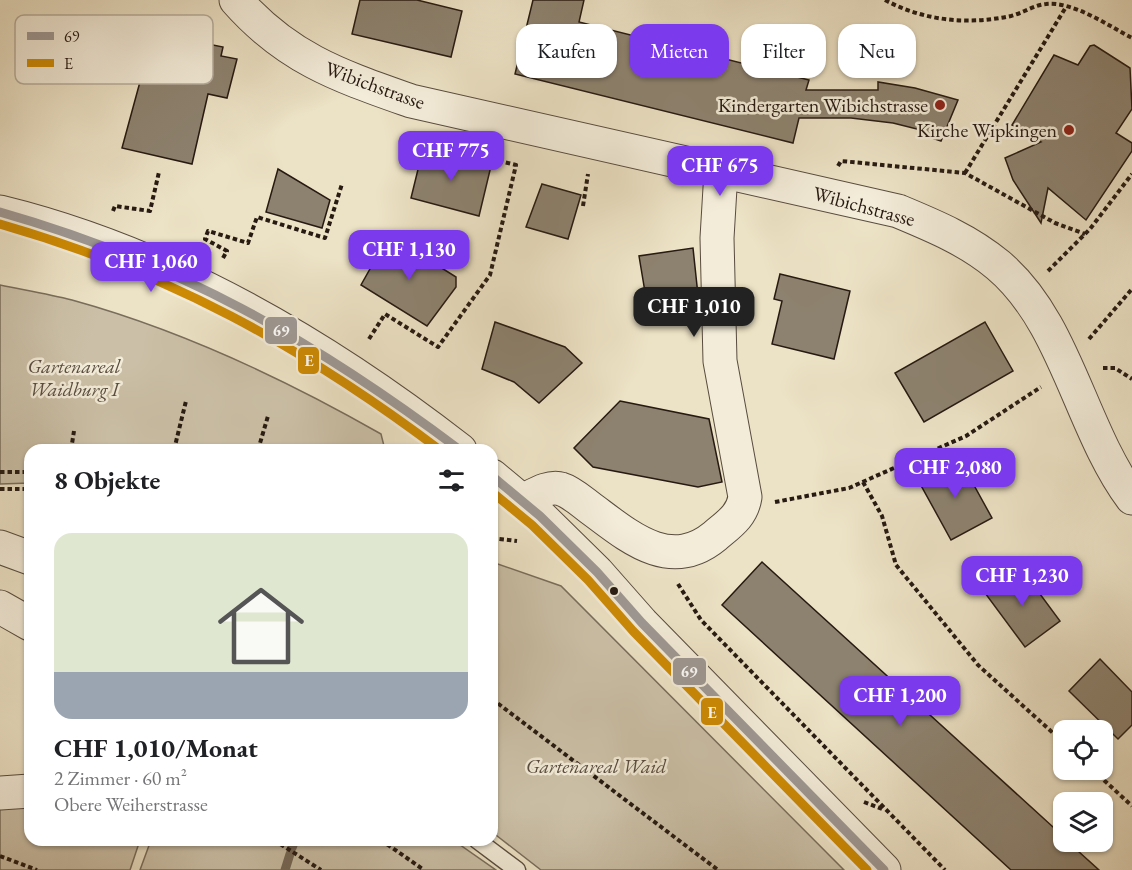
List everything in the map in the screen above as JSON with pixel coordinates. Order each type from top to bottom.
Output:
[{"type":"street","name":"Wibichstrasse","points":[[236,0],[258,24],[301,57],[343,77],[411,101],[898,211],[962,240],[1000,267],[1024,295],[1050,334],[1055,376],[1089,423],[1132,498]]},
{"type":"street","points":[[522,501],[548,489],[563,489],[617,528],[666,554],[683,553],[708,541],[743,509],[745,497],[720,361],[717,238],[721,171]]},
{"type":"street","points":[[0,212],[102,244],[206,288],[313,346],[404,407],[452,444]]},
{"type":"street","points":[[498,481],[597,572],[642,623],[885,870]]},
{"type":"street","points":[[0,547],[24,556]]},
{"type":"street","points":[[0,607],[24,621]]},
{"type":"street","points":[[0,793],[24,792]]},
{"type":"lane","points":[[485,846],[517,870]]},
{"type":"path","points":[[885,0],[902,9],[934,18],[975,22],[1014,15],[1047,4],[1079,10],[1132,38]]},
{"type":"path","points":[[965,172],[1066,7]]},
{"type":"path","points":[[369,339],[385,314],[438,347],[490,275],[516,165],[460,151],[469,114]]},
{"type":"path","points":[[825,194],[841,161],[965,172],[1055,223],[1085,234]]},
{"type":"path","points":[[114,211],[115,206],[150,212],[159,172]]},
{"type":"path","points":[[1024,295],[1085,234],[1132,174]]},
{"type":"path","points":[[583,206],[588,178]]},
{"type":"path","points":[[223,258],[227,250],[205,239],[208,231],[248,243],[256,217],[325,238],[342,184]]},
{"type":"path","points":[[743,509],[849,488],[966,436],[1055,376],[1132,289]]},
{"type":"path","points":[[1115,368],[1132,380]]},
{"type":"path","points":[[175,444],[186,401]]},
{"type":"path","points":[[260,444],[268,416]]},
{"type":"path","points":[[72,444],[74,431]]},
{"type":"path","points":[[0,472],[24,472]]},
{"type":"path","points":[[863,481],[882,516],[896,565],[978,665],[1053,733]]},
{"type":"path","points":[[0,489],[24,489]]},
{"type":"path","points":[[498,539],[518,542]]},
{"type":"path","points":[[666,554],[685,598],[701,620],[945,870]]},
{"type":"path","points":[[749,680],[754,675]]},
{"type":"path","points":[[498,704],[718,870]]},
{"type":"path","points":[[1104,780],[1132,806]]},
{"type":"path","points":[[283,846],[321,870]]},
{"type":"path","points":[[390,846],[424,870]]},
{"type":"path","points":[[0,856],[37,870]]},
{"type":"green space","name":"Gartenareal Waidburg I","points":[[0,285],[72,300],[113,312],[231,357],[381,434],[384,444],[24,444],[24,483],[0,484]]},
{"type":"green space","name":"Gartenareal Waid","points":[[498,564],[561,586],[844,870],[541,870],[498,837]]},
{"type":"green space","points":[[24,802],[24,846],[138,846],[130,870],[0,870],[0,804]]},
{"type":"green space","points":[[149,846],[462,846],[496,870],[140,870]]},
{"type":"building","points":[[360,0],[417,0],[462,11],[451,57],[352,34]]},
{"type":"building","points":[[533,0],[584,0],[579,22],[587,24],[527,24]]},
{"type":"building","points":[[617,32],[629,35],[629,78],[729,78],[729,60],[741,63],[741,78],[801,78],[809,80],[806,90],[878,90],[878,82],[915,88],[958,100],[941,141],[920,134],[921,130],[893,123],[851,118],[799,118],[793,143],[531,78],[617,78]]},
{"type":"building","points":[[213,45],[223,47],[221,56],[237,59],[227,98],[208,94],[192,164],[122,148],[139,84],[213,84]]},
{"type":"building","name":"Kirche Wipkingen","points":[[1094,45],[1130,68],[1132,109],[1116,133],[1132,143],[1132,151],[1086,220],[1048,188],[1041,223],[1013,180],[1005,158],[1041,142],[1012,125],[1054,55],[1078,65],[1090,46]]},
{"type":"building","points":[[423,149],[491,166],[479,216],[411,198]]},
{"type":"building","points":[[278,169],[330,200],[322,228],[266,212]]},
{"type":"building","points":[[542,184],[581,195],[568,239],[526,227]]},
{"type":"building","points":[[389,235],[456,277],[456,287],[427,326],[361,285]]},
{"type":"building","points":[[693,248],[700,314],[650,322],[639,256]]},
{"type":"building","points":[[780,274],[850,291],[834,359],[772,344],[782,301],[774,299]]},
{"type":"building","points":[[495,322],[565,347],[582,363],[539,403],[514,382],[482,369]]},
{"type":"building","points":[[985,322],[1013,371],[924,422],[895,373]]},
{"type":"building","points":[[620,401],[709,419],[722,482],[698,487],[593,467],[574,448]]},
{"type":"building","points":[[959,458],[992,518],[951,540],[918,480]]},
{"type":"building","points":[[762,562],[1053,827],[1053,852],[1079,852],[1099,870],[1011,870],[722,605]]},
{"type":"building","points":[[1020,567],[1060,621],[1025,647],[985,593]]},
{"type":"building","points":[[1100,659],[1132,692],[1132,725],[1118,739],[1113,734],[1113,720],[1099,720],[1069,691]]},
{"type":"waterway","points":[[285,870],[290,854]]},
{"type":"transit line","name":"69","points":[[0,212],[65,232],[127,255],[242,308],[351,373],[452,444]]},
{"type":"transit line","name":"E","points":[[0,224],[120,265],[231,316],[337,378],[432,444]]},
{"type":"transit line","name":"69","points":[[498,481],[540,516],[597,572],[642,623],[884,870]]},
{"type":"transit line","name":"E","points":[[498,497],[532,525],[588,580],[633,631],[867,870]]},
{"type":"place","name":"Kindergarten Wibichstrasse","points":[[940,105]]},
{"type":"place","name":"Kirche Wipkingen","points":[[1069,130]]}]
